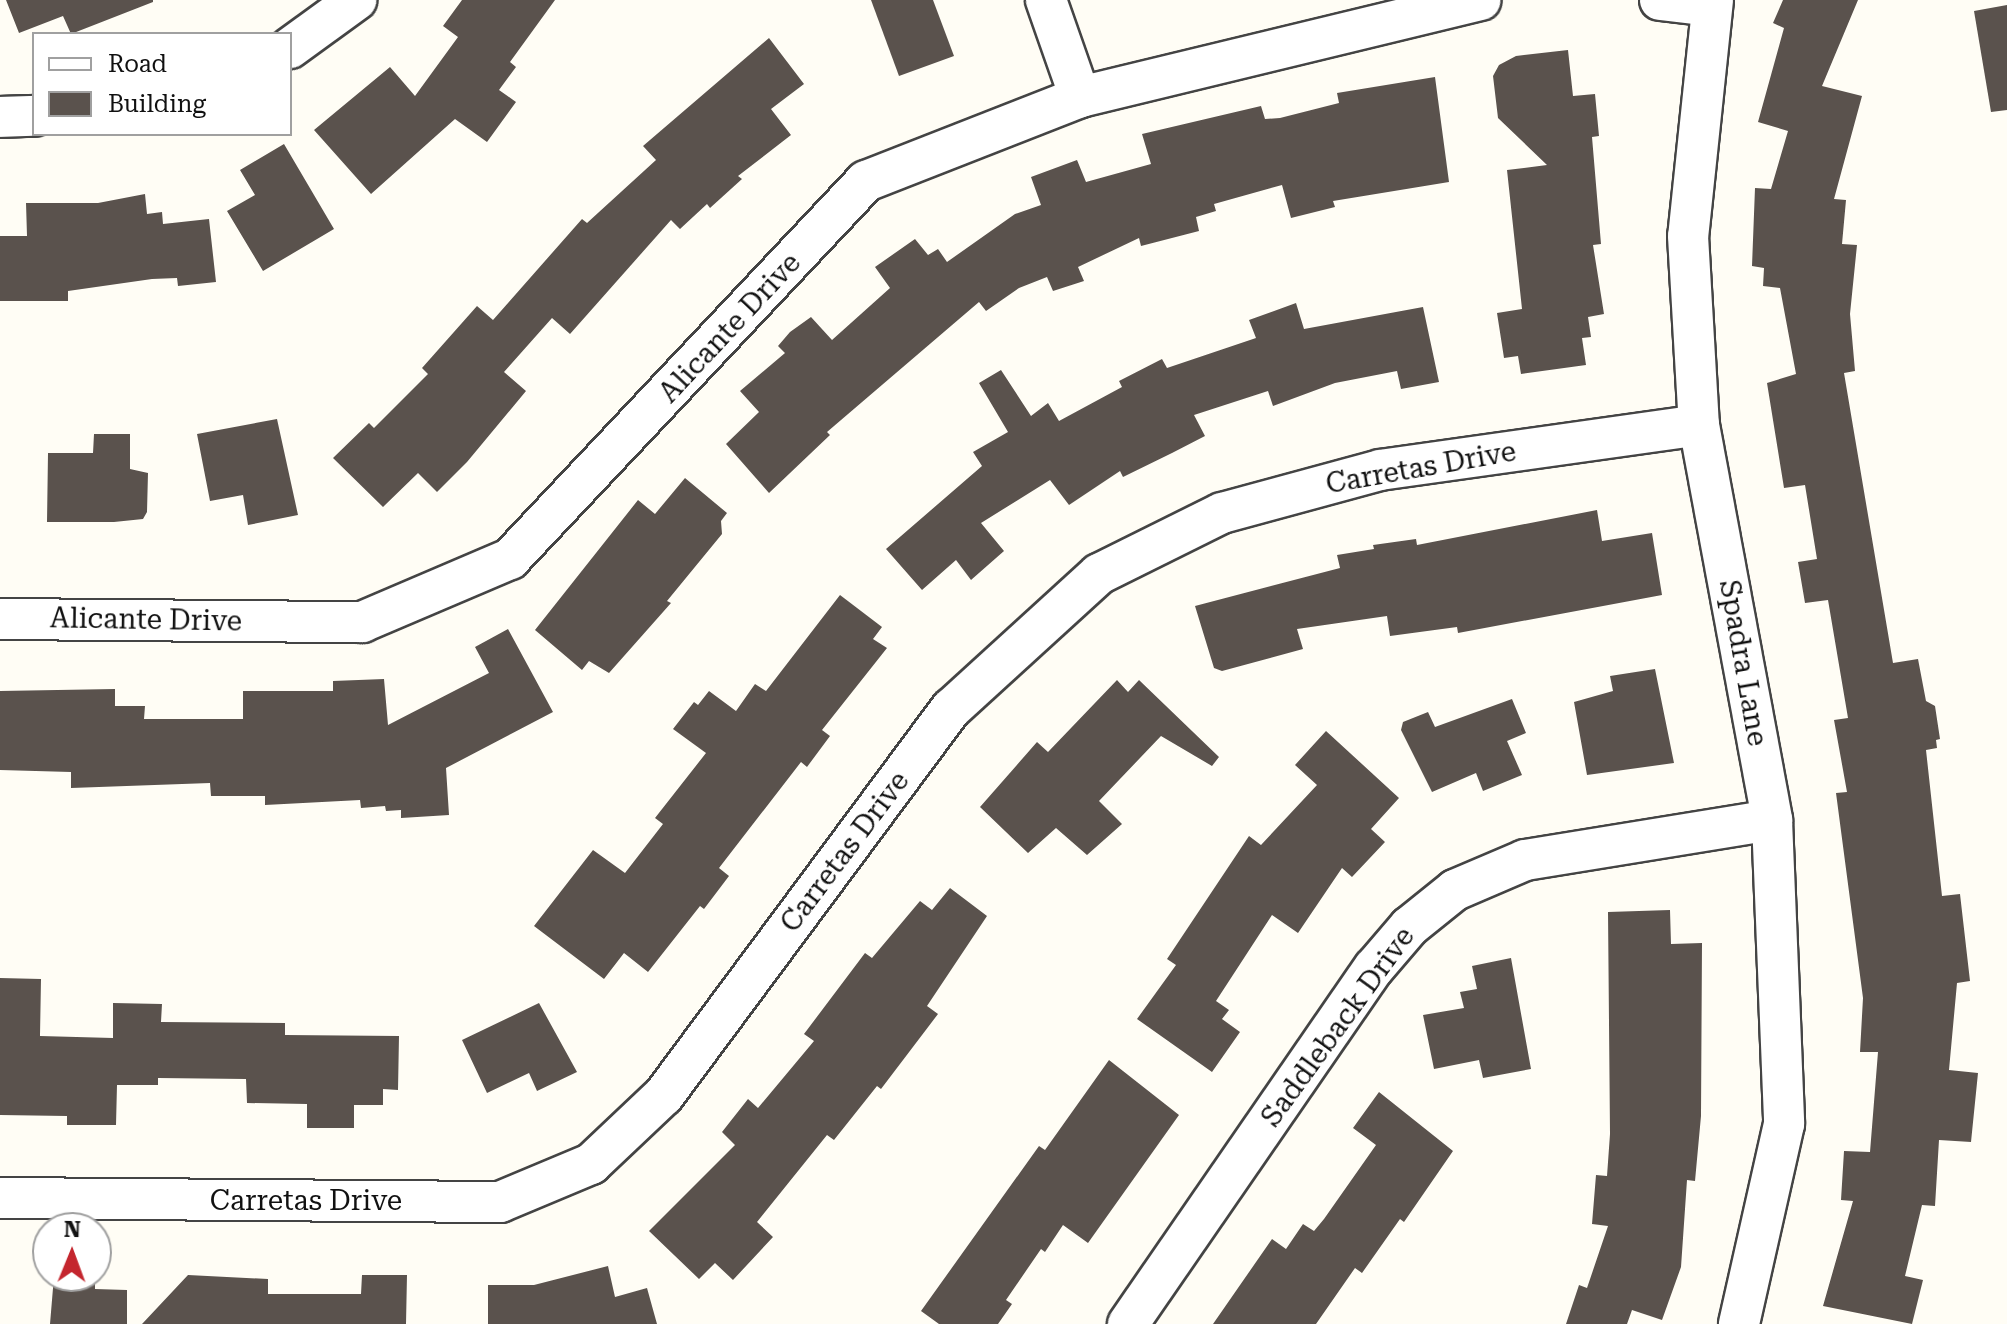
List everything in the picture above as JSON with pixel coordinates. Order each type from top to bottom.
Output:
[{"type":"street","points":[[292,47],[356,0]]},
{"type":"street","points":[[1046,0],[1080,97]]},
{"type":"street","name":"Alicante Drive","points":[[0,619],[362,622],[510,559],[866,181],[1080,97],[1480,0]]},
{"type":"street","points":[[1660,0],[1712,3]]},
{"type":"street","name":"Spadra Lane","points":[[1712,3],[1688,236],[1699,425],[1772,820],[1784,1124],[1739,1324]]},
{"type":"street","points":[[0,117],[32,116]]},
{"type":"street","name":"Carretas Drive","points":[[0,1198],[500,1202],[591,1164],[664,1095],[951,709],[1099,574],[1222,513],[1380,470],[1699,425]]},
{"type":"street","name":"Saddleback Drive","points":[[1128,1324],[1374,968],[1409,927],[1455,890],[1525,860],[1772,820]]},
{"type":"building","points":[[6,0],[153,0],[76,32],[70,32],[63,16],[19,33]]},
{"type":"building","points":[[462,0],[555,0],[510,62],[516,67],[499,90],[516,102],[487,142],[455,119],[371,194],[314,130],[390,67],[415,96],[458,37],[443,26]]},
{"type":"building","points":[[871,0],[933,0],[954,56],[899,76]]},
{"type":"building","points":[[1783,0],[1858,0],[1822,86],[1862,96],[1834,199],[1846,200],[1842,244],[1857,245],[1850,314],[1855,371],[1844,373],[1893,663],[1918,659],[1926,701],[1935,706],[1940,739],[1936,740],[1937,748],[1926,750],[1942,896],[1960,894],[1970,981],[1957,983],[1949,1070],[1978,1073],[1971,1142],[1939,1140],[1935,1206],[1922,1205],[1905,1276],[1923,1280],[1912,1324],[1823,1306],[1853,1201],[1841,1200],[1844,1151],[1870,1152],[1878,1052],[1860,1052],[1863,998],[1836,793],[1847,792],[1834,720],[1848,718],[1828,600],[1805,603],[1798,562],[1817,559],[1805,485],[1784,488],[1767,383],[1796,374],[1780,288],[1763,286],[1764,268],[1752,266],[1755,188],[1771,189],[1788,131],[1758,122],[1784,28],[1773,23]]},
{"type":"building","points":[[2007,5],[2007,110],[1991,112],[1974,11]]},
{"type":"building","points":[[769,38],[804,84],[771,109],[791,135],[738,176],[742,179],[710,208],[707,204],[680,229],[671,220],[570,334],[552,318],[504,372],[526,391],[467,462],[437,492],[418,473],[383,507],[333,458],[369,423],[374,428],[428,374],[422,368],[477,306],[493,320],[582,219],[587,223],[656,160],[643,146]]},
{"type":"building","points":[[1568,50],[1573,96],[1595,94],[1599,136],[1592,137],[1601,244],[1593,245],[1604,314],[1588,317],[1591,337],[1582,338],[1586,365],[1521,374],[1518,356],[1504,358],[1497,313],[1522,309],[1507,170],[1547,165],[1498,118],[1493,76],[1499,65],[1516,56]]},
{"type":"building","points":[[1435,77],[1449,182],[1333,201],[1335,207],[1291,218],[1282,185],[1214,204],[1216,211],[1196,217],[1199,231],[1141,246],[1139,238],[1078,267],[1084,281],[1053,291],[1047,277],[1019,288],[986,311],[979,302],[827,432],[830,435],[769,493],[726,444],[759,412],[740,391],[785,353],[778,346],[790,332],[811,317],[832,340],[890,288],[875,267],[915,239],[928,255],[938,249],[947,262],[1015,214],[1041,205],[1031,177],[1077,160],[1086,182],[1151,164],[1142,134],[1261,106],[1265,119],[1280,118],[1339,103],[1337,93]]},
{"type":"building","points":[[284,144],[334,229],[263,271],[227,211],[255,195],[240,170]]},
{"type":"building","points":[[145,194],[147,214],[162,212],[163,224],[209,219],[216,282],[178,286],[177,278],[152,279],[68,291],[68,301],[0,301],[0,236],[27,236],[26,203],[98,203]]},
{"type":"building","points":[[1296,303],[1304,329],[1423,307],[1439,382],[1401,389],[1397,371],[1335,383],[1273,406],[1268,391],[1194,415],[1205,436],[1172,453],[1123,477],[1120,471],[1069,505],[1050,480],[981,523],[1004,551],[971,580],[956,560],[922,590],[886,549],[982,466],[973,452],[1008,432],[979,383],[1001,370],[1031,416],[1048,403],[1059,421],[1122,387],[1119,381],[1162,359],[1167,368],[1256,338],[1249,320]]},
{"type":"building","points":[[277,419],[298,515],[248,525],[243,495],[210,501],[197,434]]},
{"type":"building","points":[[94,434],[130,434],[130,469],[148,473],[147,512],[143,519],[114,522],[47,522],[48,453],[93,453]]},
{"type":"building","points":[[685,478],[727,513],[721,521],[722,534],[667,601],[671,603],[609,673],[589,661],[582,670],[535,630],[638,500],[655,514]]},
{"type":"building","points":[[1597,510],[1602,541],[1652,533],[1662,595],[1458,633],[1457,627],[1390,636],[1387,616],[1297,629],[1303,649],[1222,671],[1214,668],[1195,606],[1340,568],[1337,555],[1374,549],[1373,545],[1416,539],[1417,545]]},
{"type":"building","points":[[840,595],[882,627],[873,639],[887,648],[822,730],[830,736],[807,767],[801,762],[719,868],[729,876],[704,909],[700,906],[648,972],[624,953],[604,979],[534,926],[593,850],[625,873],[663,824],[655,818],[706,753],[673,729],[694,702],[698,705],[709,691],[736,711],[755,684],[766,691]]},
{"type":"building","points":[[508,629],[553,712],[446,768],[449,815],[401,818],[401,810],[386,811],[385,806],[361,808],[360,800],[265,805],[265,796],[211,796],[210,783],[71,788],[71,772],[0,770],[0,691],[115,689],[115,706],[145,706],[144,719],[243,719],[243,691],[333,691],[333,681],[384,679],[388,725],[489,673],[475,647]]},
{"type":"building","points":[[1655,669],[1674,763],[1587,775],[1574,702],[1613,691],[1610,676]]},
{"type":"building","points":[[1117,680],[1128,692],[1139,680],[1219,757],[1212,766],[1161,736],[1099,801],[1122,824],[1087,855],[1056,828],[1028,853],[980,807],[1037,742],[1048,752]]},
{"type":"building","points":[[1512,699],[1526,733],[1507,741],[1522,775],[1483,791],[1476,773],[1432,792],[1401,730],[1403,722],[1428,712],[1435,727]]},
{"type":"building","points":[[1326,731],[1399,798],[1371,829],[1385,842],[1352,877],[1342,868],[1298,933],[1272,915],[1216,1001],[1229,1010],[1222,1019],[1240,1032],[1212,1072],[1137,1019],[1176,965],[1167,959],[1249,836],[1261,845],[1317,785],[1295,765]]},
{"type":"building","points":[[950,888],[987,916],[927,1006],[938,1014],[881,1089],[877,1086],[834,1140],[827,1135],[757,1222],[773,1237],[733,1280],[715,1263],[699,1279],[649,1231],[735,1145],[722,1132],[748,1099],[758,1108],[814,1041],[804,1034],[865,953],[872,958],[920,901],[932,910]]},
{"type":"building","points":[[1670,910],[1671,944],[1702,943],[1701,1116],[1695,1181],[1687,1180],[1681,1267],[1662,1320],[1632,1310],[1627,1324],[1566,1324],[1579,1285],[1587,1288],[1608,1226],[1592,1224],[1596,1175],[1607,1176],[1610,1134],[1608,912]]},
{"type":"building","points":[[1511,958],[1531,1069],[1483,1078],[1479,1060],[1434,1069],[1423,1015],[1464,1008],[1460,992],[1477,989],[1472,966]]},
{"type":"building","points":[[0,978],[41,979],[40,1036],[113,1038],[113,1003],[162,1004],[161,1022],[285,1023],[285,1035],[399,1036],[398,1090],[383,1089],[383,1105],[354,1105],[354,1128],[307,1128],[307,1104],[247,1103],[246,1079],[158,1078],[158,1085],[117,1085],[116,1125],[67,1125],[67,1116],[0,1115]]},
{"type":"building","points":[[539,1003],[577,1072],[537,1091],[529,1073],[487,1093],[462,1040]]},
{"type":"building","points":[[1109,1060],[1179,1115],[1088,1243],[1063,1225],[1045,1252],[1041,1249],[1006,1300],[1012,1304],[998,1324],[939,1324],[921,1311],[1039,1146],[1045,1150]]},
{"type":"building","points":[[1379,1092],[1453,1151],[1404,1222],[1400,1219],[1362,1273],[1355,1268],[1316,1324],[1213,1324],[1272,1239],[1286,1249],[1303,1224],[1314,1231],[1324,1219],[1376,1145],[1353,1128]]},
{"type":"building","points":[[608,1266],[615,1297],[647,1288],[657,1324],[488,1324],[488,1285],[534,1285]]},
{"type":"building","points":[[188,1275],[268,1279],[268,1294],[361,1294],[362,1275],[407,1275],[406,1324],[142,1324]]},
{"type":"building","points":[[127,1290],[127,1324],[50,1324],[53,1292]]}]
